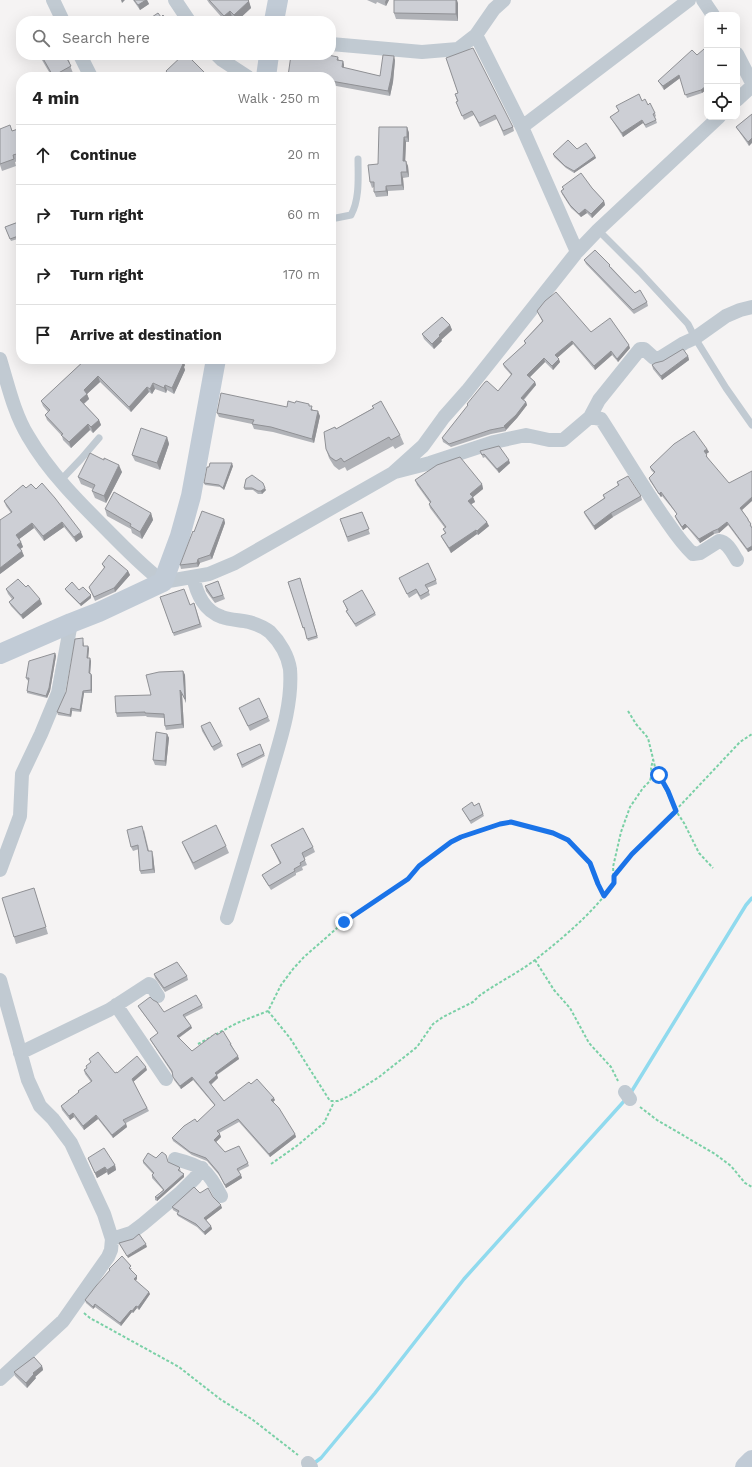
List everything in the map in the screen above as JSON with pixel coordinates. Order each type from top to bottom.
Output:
[{"type":"street","points":[[53,0],[61,16]]},
{"type":"street","points":[[175,0],[186,16]]},
{"type":"street","points":[[275,16],[278,0]]},
{"type":"street","points":[[336,44],[422,52],[458,49],[476,35],[494,9],[504,0]]},
{"type":"street","points":[[522,127],[689,0]]},
{"type":"street","points":[[703,0],[711,12]]},
{"type":"street","points":[[476,35],[522,127],[576,252]]},
{"type":"street","points":[[82,60],[88,72]]},
{"type":"street","points":[[222,60],[240,72]]},
{"type":"street","points":[[267,72],[268,60]]},
{"type":"street","points":[[740,60],[752,85],[740,97]]},
{"type":"street","points":[[0,654],[99,612],[163,582],[209,574],[234,563],[393,473],[422,446],[576,252],[716,120]]},
{"type":"street","points":[[393,473],[430,463],[494,442],[526,435],[549,440],[563,440],[590,416],[599,400],[637,352],[644,349],[654,358],[660,358],[695,338],[726,316],[752,307]]},
{"type":"street","points":[[0,359],[15,408],[27,435],[44,461],[70,493],[143,567],[163,582]]},
{"type":"street","points":[[163,582],[180,536],[191,496],[215,364]]},
{"type":"street","points":[[590,416],[601,419],[645,490],[688,550],[693,554],[700,553],[719,541],[722,541],[737,560]]},
{"type":"street","points":[[193,577],[197,593],[207,608],[221,617],[259,625],[270,632],[281,645],[290,669],[289,692],[283,734],[227,918]]},
{"type":"street","points":[[0,870],[20,816],[22,774],[58,693],[71,623]]},
{"type":"street","points":[[0,980],[28,1080],[40,1106],[53,1119],[71,1143],[104,1214],[112,1239],[111,1250],[108,1257],[63,1321],[0,1379]]},
{"type":"street","points":[[20,1053],[116,1005],[149,984],[158,996]]},
{"type":"street","points":[[116,1005],[166,1079]]},
{"type":"street","points":[[175,1159],[195,1164],[202,1168],[214,1182],[221,1196]]},
{"type":"street","points":[[112,1239],[131,1233],[143,1224],[181,1192],[195,1178],[202,1168]]},
{"type":"street","points":[[745,1467],[752,1460]]},
{"type":"lane","points":[[336,218],[351,215],[354,210],[357,196],[358,159]]},
{"type":"lane","points":[[598,230],[640,272],[688,324],[695,338],[752,425]]},
{"type":"lane","points":[[60,481],[99,438]]},
{"type":"path","points":[[628,712],[648,738],[653,760],[676,811],[700,853],[713,868]]},
{"type":"path","points":[[614,876],[632,854],[676,811],[740,742],[752,734]]},
{"type":"path","points":[[268,1011],[290,1038],[330,1101],[338,1102],[351,1095],[401,1061],[417,1047],[433,1024],[442,1017],[473,1002],[479,996],[535,960],[575,927],[604,896],[614,883],[613,867],[621,832],[630,807],[643,788],[650,781],[653,760]]},
{"type":"path","points":[[198,1044],[237,1023],[268,1011],[281,985],[304,957],[344,922],[408,879],[424,862],[451,842],[461,837],[500,824],[511,822],[553,833],[568,840],[590,863],[604,896]]},
{"type":"path","points":[[535,960],[554,990],[570,1008],[589,1043],[611,1067],[627,1096],[657,1120],[715,1154],[731,1166],[745,1183],[752,1187]]},
{"type":"path","points":[[271,1164],[298,1145],[324,1123],[335,1101]]},
{"type":"path","points":[[75,1305],[90,1318],[179,1367],[286,1445],[310,1465]]},
{"type":"building","points":[[134,0],[146,0],[138,5]]},
{"type":"building","points":[[209,0],[249,1],[234,15],[230,11],[224,16]]},
{"type":"building","points":[[394,0],[456,0],[456,14],[394,13]]},
{"type":"building","points":[[158,13],[160,16],[154,16]]},
{"type":"building","points":[[473,48],[513,127],[503,131],[495,115],[479,123],[472,111],[462,116],[456,102],[458,101],[455,94],[458,93],[446,58]]},
{"type":"building","points":[[704,49],[704,88],[701,90],[685,95],[679,75],[663,86],[658,81],[692,50],[697,55]]},
{"type":"building","points":[[383,55],[394,56],[388,91],[336,82],[336,72],[289,72],[290,60],[336,60],[336,57],[338,57],[337,60],[343,61],[342,67],[380,76]]},
{"type":"building","points":[[44,60],[68,60],[71,66],[60,72],[51,72]]},
{"type":"building","points":[[178,60],[192,60],[204,72],[167,72],[166,71]]},
{"type":"building","points":[[639,94],[642,101],[645,99],[648,105],[650,103],[655,113],[653,114],[656,120],[645,125],[642,120],[622,133],[610,117],[619,111],[616,106]]},
{"type":"building","points":[[752,114],[752,138],[748,142],[736,127]]},
{"type":"building","points":[[10,125],[12,131],[16,130],[16,154],[13,155],[14,159],[0,164],[0,129]]},
{"type":"building","points":[[379,127],[407,127],[407,137],[404,137],[403,161],[406,161],[407,172],[401,172],[402,185],[386,186],[386,191],[374,192],[374,182],[370,182],[368,165],[378,164]]},
{"type":"building","points":[[568,140],[577,149],[586,143],[595,156],[574,171],[565,166],[553,154]]},
{"type":"building","points":[[581,173],[604,201],[591,214],[585,209],[579,214],[570,205],[561,191],[564,189],[562,187]]},
{"type":"building","points":[[16,223],[16,237],[10,239],[5,227]]},
{"type":"building","points":[[595,250],[635,293],[640,290],[647,302],[633,310],[584,260]]},
{"type":"building","points":[[556,292],[591,332],[610,318],[629,345],[617,359],[611,351],[594,366],[572,341],[555,355],[559,359],[552,366],[544,358],[527,375],[535,382],[521,398],[526,402],[516,415],[504,426],[505,427],[490,430],[449,444],[442,438],[485,382],[487,381],[498,391],[512,374],[503,364],[526,343],[524,341],[543,321],[537,311],[545,301]]},
{"type":"building","points":[[442,317],[450,325],[432,344],[422,334]]},
{"type":"building","points":[[683,349],[688,356],[661,376],[652,365],[663,361]]},
{"type":"building","points":[[81,364],[183,364],[172,388],[165,385],[164,388],[153,383],[150,389],[147,387],[129,407],[98,376],[84,390],[87,394],[80,400],[99,420],[91,427],[88,424],[69,442],[61,435],[63,434],[45,415],[50,410],[41,401]]},
{"type":"building","points":[[221,393],[287,407],[288,401],[309,404],[309,406],[312,406],[311,410],[318,411],[312,439],[271,427],[252,424],[254,420],[217,413]]},
{"type":"building","points":[[381,401],[400,435],[391,440],[389,437],[344,462],[341,458],[336,461],[330,457],[326,449],[324,432],[335,427],[336,429],[374,408],[372,406]]},
{"type":"building","points":[[141,428],[167,437],[157,463],[132,455]]},
{"type":"building","points":[[694,431],[707,449],[704,451],[707,455],[706,456],[729,483],[752,471],[752,497],[740,508],[751,524],[750,525],[752,528],[752,546],[747,549],[727,522],[718,529],[699,539],[685,524],[682,527],[675,516],[677,514],[661,492],[659,494],[649,478],[655,472],[650,467],[674,444]]},
{"type":"building","points":[[499,446],[509,460],[497,469],[484,454],[482,455],[480,451]]},
{"type":"building","points":[[90,453],[119,465],[104,496],[92,491],[95,485],[78,477]]},
{"type":"building","points":[[460,457],[482,484],[470,494],[473,497],[468,501],[487,522],[477,531],[476,530],[449,548],[441,536],[446,533],[443,529],[446,527],[429,504],[431,502],[415,480],[437,465]]},
{"type":"building","points":[[210,463],[232,463],[223,488],[219,485],[204,483],[207,467],[209,467]]},
{"type":"building","points":[[252,475],[263,483],[265,488],[258,491],[252,488],[244,488],[246,479]]},
{"type":"building","points":[[628,476],[641,496],[611,513],[594,526],[584,512],[605,498],[603,495],[619,485],[617,482]]},
{"type":"building","points":[[42,483],[81,532],[74,537],[62,522],[43,536],[32,523],[16,535],[21,542],[17,545],[22,551],[0,568],[0,520],[12,512],[4,501],[23,485],[26,488],[31,484],[36,489]]},
{"type":"building","points":[[114,492],[151,513],[140,532],[130,526],[131,524],[105,509]]},
{"type":"building","points":[[202,511],[224,519],[210,555],[198,559],[197,563],[180,565],[193,531],[194,532]]},
{"type":"building","points":[[362,512],[369,529],[347,537],[340,519]]},
{"type":"building","points":[[109,555],[128,571],[114,588],[94,597],[89,587],[105,567],[102,564]]},
{"type":"building","points":[[428,563],[436,580],[425,585],[429,591],[420,596],[416,589],[407,594],[399,578]]},
{"type":"building","points":[[300,578],[317,636],[307,639],[288,582]]},
{"type":"building","points":[[18,579],[26,587],[28,585],[40,599],[21,615],[9,602],[14,598],[6,589]]},
{"type":"building","points":[[218,581],[223,595],[213,598],[205,586]]},
{"type":"building","points":[[72,582],[79,590],[83,587],[91,595],[80,604],[65,589]]},
{"type":"building","points":[[184,589],[190,605],[194,603],[200,624],[173,633],[160,597]]},
{"type":"building","points":[[362,590],[375,613],[355,624],[346,611],[348,610],[343,601]]},
{"type":"building","points":[[83,638],[83,646],[88,646],[87,658],[90,658],[89,673],[91,674],[91,690],[83,691],[80,710],[71,708],[70,715],[57,712],[66,692],[75,639]]},
{"type":"building","points":[[55,653],[49,688],[46,696],[27,691],[29,678],[26,678],[29,661]]},
{"type":"building","points":[[183,671],[185,699],[180,690],[182,724],[165,726],[164,714],[145,712],[116,713],[115,696],[151,695],[146,675],[159,672]]},
{"type":"building","points":[[259,698],[268,717],[248,726],[239,708]]},
{"type":"building","points":[[210,722],[221,742],[212,747],[201,726]]},
{"type":"building","points":[[156,732],[167,734],[165,761],[153,760]]},
{"type":"building","points":[[260,744],[264,754],[242,765],[237,754]]},
{"type":"building","points":[[472,802],[474,806],[479,803],[483,814],[470,821],[462,809]]},
{"type":"building","points":[[216,825],[226,846],[193,863],[182,842]]},
{"type":"building","points":[[142,826],[148,851],[152,851],[153,869],[140,871],[138,845],[131,847],[127,830]]},
{"type":"building","points":[[303,828],[313,847],[302,853],[305,860],[300,863],[301,865],[294,869],[295,871],[269,886],[262,875],[281,863],[271,845]]},
{"type":"building","points":[[34,888],[46,927],[14,937],[2,898]]},
{"type":"building","points":[[177,962],[187,976],[164,988],[154,974]]},
{"type":"building","points":[[196,995],[202,1005],[183,1015],[191,1026],[177,1036],[192,1051],[216,1033],[217,1035],[223,1031],[238,1056],[215,1073],[217,1075],[209,1082],[224,1101],[249,1082],[251,1084],[257,1079],[274,1098],[271,1100],[279,1108],[295,1134],[269,1154],[238,1119],[217,1131],[220,1134],[214,1140],[225,1152],[239,1146],[248,1163],[237,1169],[241,1175],[225,1185],[218,1172],[206,1158],[190,1152],[172,1138],[184,1126],[195,1119],[197,1122],[215,1105],[192,1077],[180,1086],[173,1077],[172,1071],[150,1039],[158,1033],[138,1006],[150,997],[157,1002],[164,1012]]},
{"type":"building","points":[[98,1052],[115,1073],[117,1073],[137,1056],[146,1067],[132,1079],[147,1108],[123,1120],[126,1124],[112,1135],[96,1115],[83,1126],[73,1113],[69,1116],[61,1106],[92,1081],[84,1070],[91,1062],[89,1059]]},
{"type":"building","points":[[104,1148],[115,1165],[107,1170],[105,1167],[95,1173],[88,1158]]},
{"type":"building","points":[[162,1152],[166,1155],[168,1162],[179,1167],[180,1168],[178,1170],[184,1174],[157,1198],[155,1197],[164,1190],[152,1175],[154,1173],[143,1161],[148,1153],[156,1158]]},
{"type":"building","points":[[194,1187],[200,1193],[208,1188],[213,1197],[221,1205],[204,1218],[211,1226],[204,1232],[196,1224],[177,1214],[179,1211],[172,1207]]},
{"type":"building","points":[[139,1234],[146,1244],[127,1256],[119,1243],[133,1239]]},
{"type":"building","points":[[122,1256],[131,1266],[129,1268],[137,1276],[134,1279],[149,1292],[138,1307],[136,1306],[132,1311],[131,1310],[120,1323],[95,1304],[93,1307],[85,1300],[110,1270],[109,1269]]},
{"type":"building","points":[[34,1357],[42,1366],[33,1373],[34,1374],[26,1383],[14,1372]]},
{"type":"waterway","points":[[630,1094],[746,905],[752,898]]},
{"type":"waterway","points":[[313,1464],[321,1458],[375,1393],[464,1279],[626,1099]]},
{"type":"route","points":[[344,922],[408,879],[419,866],[451,842],[461,837],[500,824],[511,822],[553,833],[568,840],[590,863],[604,896],[614,883],[614,876],[632,854],[676,811],[668,791],[659,775]]}]
